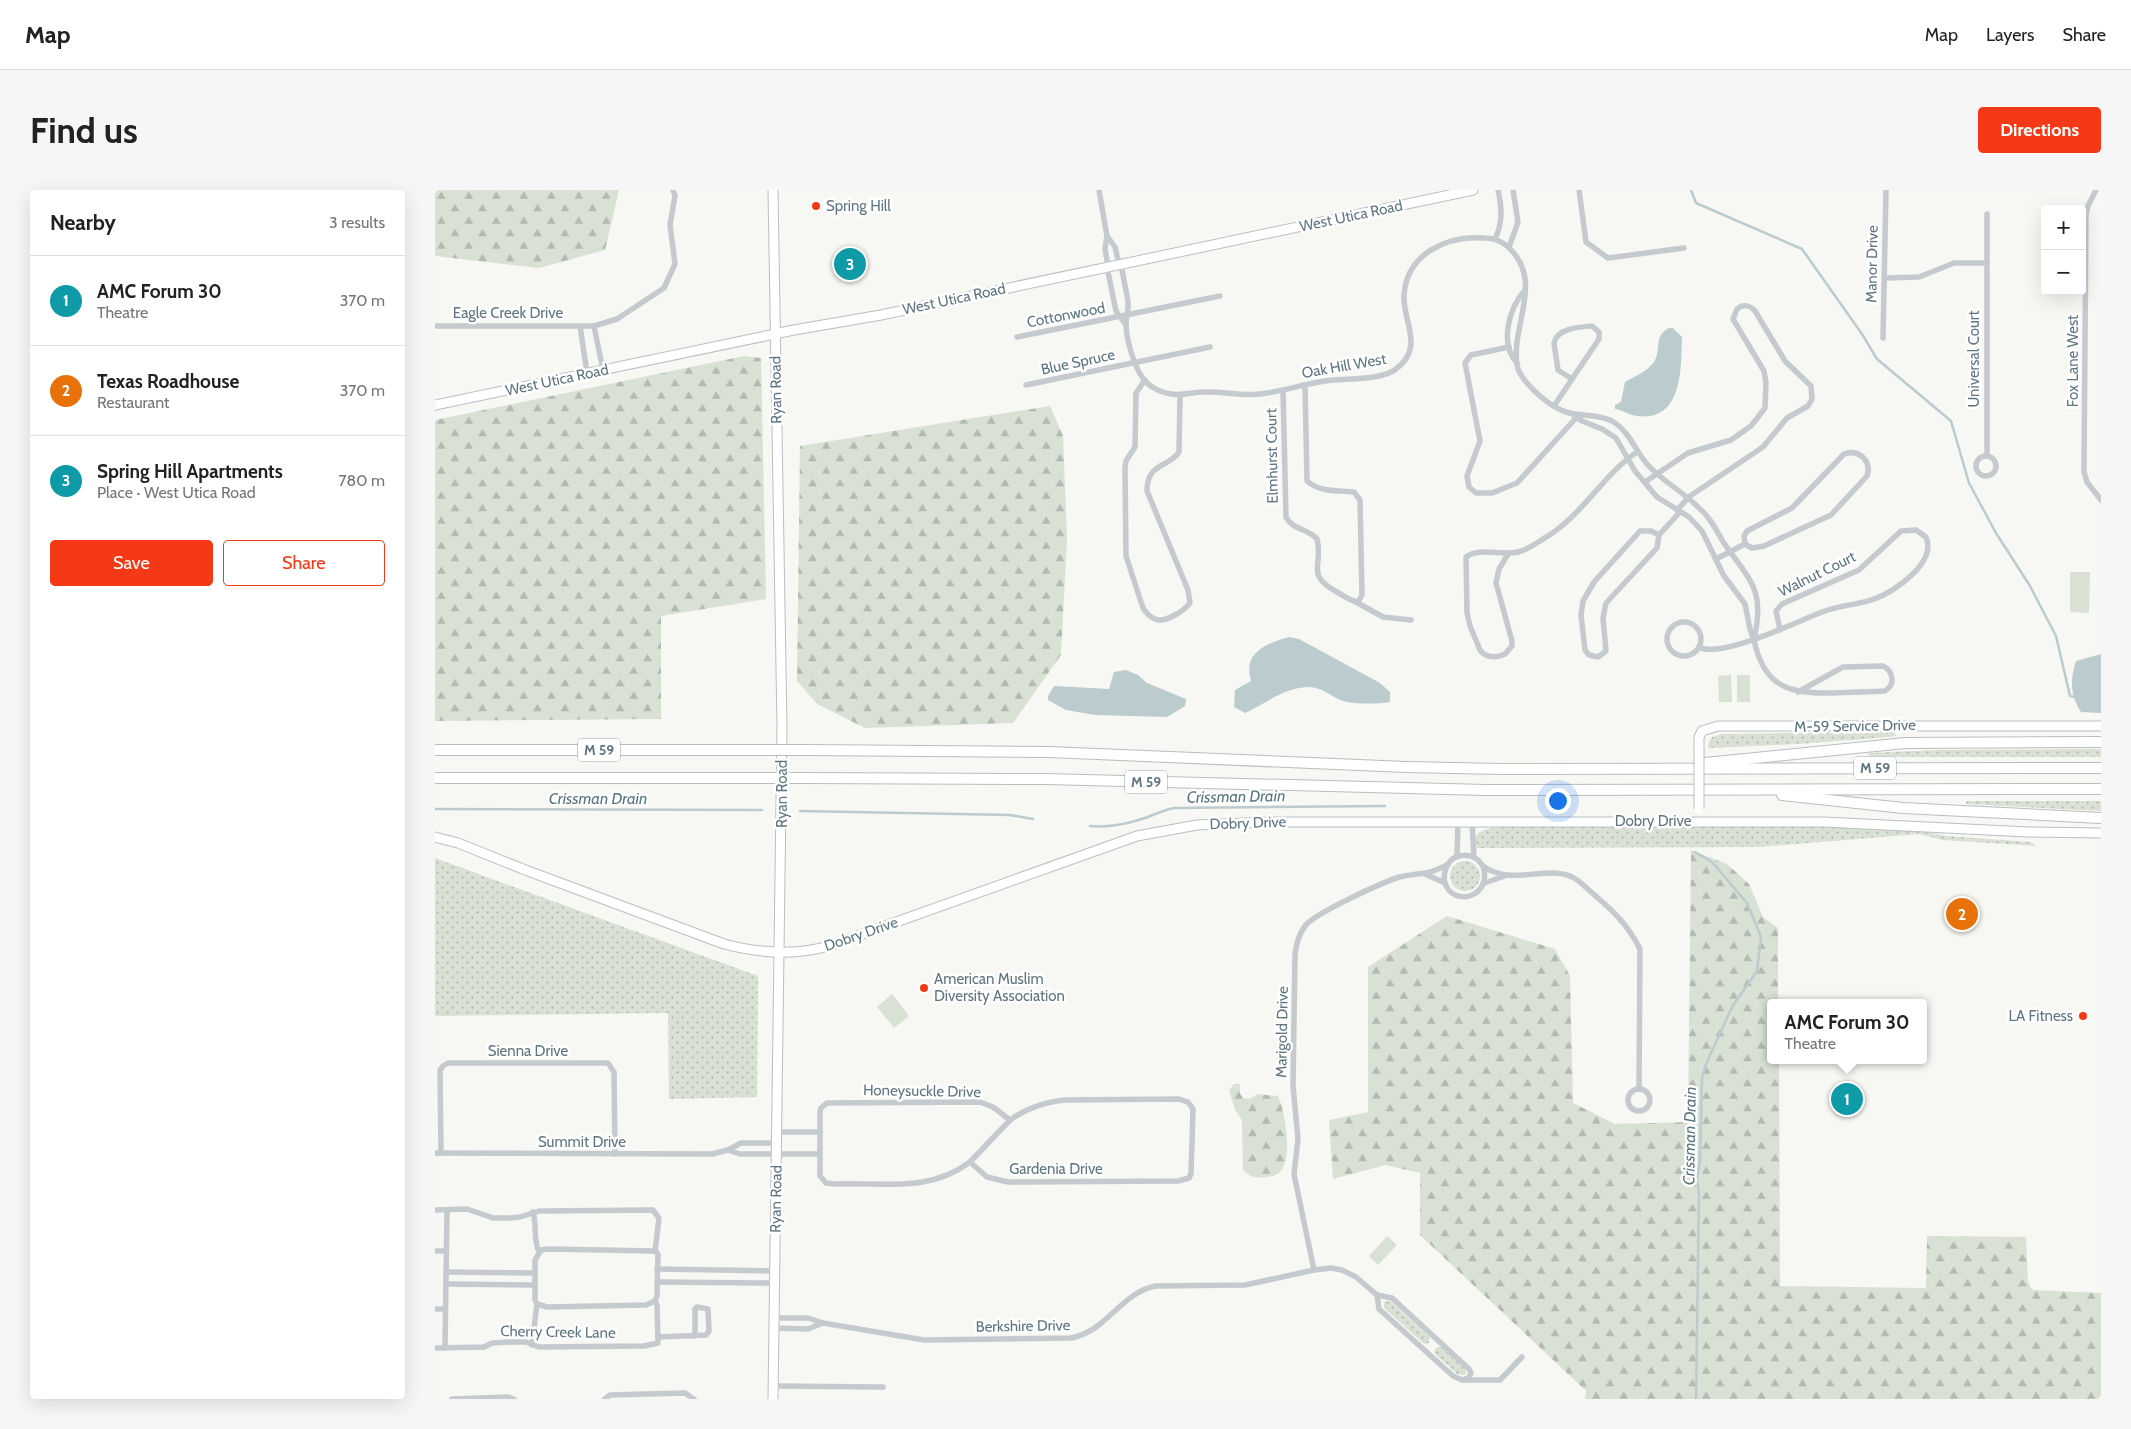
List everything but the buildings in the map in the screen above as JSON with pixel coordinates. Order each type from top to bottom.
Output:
[{"type":"highway","points":[[1649,768],[1905,743],[2101,742]]},
{"type":"highway","name":"M 59","points":[[435,750],[1008,751],[1415,767],[2101,768]]},
{"type":"highway","name":"M 59","points":[[435,778],[1045,779],[1486,790],[2101,789]]},
{"type":"highway","points":[[1731,790],[1903,808],[2101,818]]},
{"type":"street","name":"Eagle Creek Drive","points":[[435,326],[593,326],[617,319],[664,288],[675,264],[670,225],[675,196],[673,190]]},
{"type":"street","name":"Ryan Road","points":[[773,190],[782,727],[781,952],[773,1399]]},
{"type":"street","points":[[1099,190],[1107,236],[1105,249],[1108,266],[1119,317],[1126,325]]},
{"type":"street","name":"West Utica Road","points":[[435,406],[775,334],[881,315],[1473,190]]},
{"type":"street","points":[[1498,190],[1502,217],[1495,239],[1509,247],[1519,260],[1525,270],[1527,283],[1524,309],[1518,331],[1518,369],[1533,390],[1554,406],[1571,413],[1600,417],[1614,422],[1625,432],[1637,452],[1656,473],[1705,514],[1751,582],[1757,597],[1757,625],[1754,640]]},
{"type":"street","points":[[1509,247],[1518,222],[1513,190]]},
{"type":"street","points":[[1579,190],[1586,242],[1609,258],[1683,248]]},
{"type":"street","name":"Manor Drive","points":[[1883,338],[1886,190]]},
{"type":"street","name":"Fox Lane West","points":[[2096,190],[2086,215],[2084,464],[2086,480],[2101,500]]},
{"type":"street","name":"Universal Court","points":[[1987,214],[1987,454]]},
{"type":"street","points":[[1107,236],[1115,247],[1120,264],[1128,303],[1126,325],[1135,363],[1145,380],[1159,390],[1169,394],[1180,395],[1181,445],[1179,452],[1174,458],[1153,472],[1148,481],[1147,491],[1190,599],[1189,605],[1182,610],[1158,620],[1152,618],[1143,608],[1126,552],[1125,464],[1135,447],[1135,398],[1137,390],[1145,380]]},
{"type":"street","name":"Oak Hill West","points":[[1180,395],[1206,392],[1257,394],[1305,385],[1381,375],[1398,368],[1411,346],[1411,333],[1404,297],[1408,278],[1418,260],[1433,248],[1446,243],[1472,238],[1495,239]]},
{"type":"street","points":[[1885,278],[1919,277],[1953,263],[1987,263]]},
{"type":"street","points":[[1517,363],[1512,358],[1507,337],[1511,313],[1525,290]]},
{"type":"street","name":"Cottonwood","points":[[1017,337],[1220,296]]},
{"type":"street","points":[[1645,482],[1688,452],[1731,440],[1751,426],[1765,408],[1766,383],[1764,371],[1733,319],[1734,312],[1739,307],[1750,306],[1755,311],[1785,361],[1811,386],[1813,399],[1808,406],[1787,418],[1763,447],[1687,498],[1659,535],[1657,548],[1606,603],[1603,618],[1606,651],[1599,657],[1589,656],[1585,650],[1581,615],[1582,606],[1588,591],[1640,531],[1646,530],[1659,535]]},
{"type":"street","name":"Eagle Creek Drive","points":[[580,326],[587,373]]},
{"type":"street","points":[[593,326],[603,370]]},
{"type":"street","points":[[1554,406],[1599,339],[1599,332],[1593,326],[1562,332],[1556,336],[1554,343],[1558,370],[1572,379]]},
{"type":"street","points":[[1509,347],[1471,355],[1465,363],[1480,441],[1468,472],[1467,481],[1470,489],[1487,494],[1517,483],[1576,418]]},
{"type":"street","name":"Blue Spruce","points":[[1026,385],[1210,348]]},
{"type":"street","points":[[1305,385],[1307,481],[1328,491],[1354,492],[1360,500],[1362,595],[1361,600],[1356,602]]},
{"type":"street","name":"Elmhurst Court","points":[[1283,390],[1286,517],[1292,525],[1317,538],[1318,575],[1321,582],[1383,618],[1411,620]]},
{"type":"street","points":[[1571,413],[1576,418],[1602,429],[1616,438],[1635,471],[1657,497],[1689,517],[1702,531],[1724,576],[1745,604],[1760,662],[1766,672],[1782,686],[1798,692],[1885,691],[1892,684],[1892,676],[1887,668],[1883,666],[1848,666],[1798,692]]},
{"type":"street","points":[[1508,554],[1499,569],[1496,579],[1512,641],[1505,654],[1499,657],[1492,657],[1480,650],[1470,626],[1467,613],[1465,558],[1475,553],[1508,554],[1521,552],[1557,529],[1589,500],[1628,458],[1637,452]]},
{"type":"street","points":[[1855,452],[1865,458],[1868,468],[1867,476],[1831,515],[1764,546],[1751,548],[1745,544],[1744,536],[1747,531],[1792,508],[1844,454],[1855,452]]},
{"type":"street","name":"Walnut Court","points":[[1699,647],[1706,650],[1716,650],[1754,640],[1780,630],[1832,608],[1872,600],[1896,588],[1925,559],[1928,545],[1926,537],[1916,530],[1901,530],[1859,570],[1783,604],[1776,611],[1780,630]]},
{"type":"street","points":[[1716,559],[1745,544]]},
{"type":"street","points":[[1690,623],[1699,631],[1701,642],[1699,647],[1696,652],[1686,657],[1675,654],[1668,646],[1667,634],[1674,625],[1690,623]]},
{"type":"street","name":"M-59 Service Drive","points":[[1699,821],[1699,737],[1702,731],[1718,726],[2101,726]]},
{"type":"street","points":[[1458,822],[1457,857],[1467,855],[1474,857],[1483,866],[1507,875]]},
{"type":"street","points":[[1472,822],[1474,857]]},
{"type":"street","name":"Dobry Drive","points":[[435,837],[458,843],[724,944],[752,950],[781,952],[811,950],[829,946],[1099,848],[1158,831],[1226,823],[1855,822],[2019,832],[2101,833]]},
{"type":"street","name":"Marigold Drive","points":[[1314,1270],[1294,1174],[1298,1139],[1293,1086],[1295,955],[1297,942],[1304,926],[1323,912],[1398,878],[1425,874],[1448,864],[1457,857]]},
{"type":"street","points":[[1445,883],[1444,873],[1448,864]]},
{"type":"street","points":[[1483,866],[1486,874],[1485,883]]},
{"type":"street","points":[[1425,874],[1445,883],[1453,893],[1465,897],[1477,893],[1485,883],[1507,875],[1565,874],[1575,878],[1619,916],[1631,931],[1639,949],[1639,1089]]},
{"type":"street","name":"Sienna Drive","points":[[438,1153],[440,1070],[448,1063],[608,1063],[614,1072],[615,1154]]},
{"type":"street","name":"Gardenia Drive","points":[[970,1162],[987,1177],[1008,1182],[1178,1181],[1189,1178],[1193,1170],[1193,1109],[1188,1102],[1179,1099],[1052,1101],[1029,1108],[1010,1120]]},
{"type":"street","name":"Honeysuckle Drive","points":[[819,1154],[821,1108],[824,1104],[831,1102],[980,1102],[993,1107],[1010,1120]]},
{"type":"street","points":[[777,1154],[819,1154],[819,1173],[821,1179],[826,1183],[925,1183],[941,1179],[970,1162],[1010,1120]]},
{"type":"street","points":[[777,1132],[820,1132]]},
{"type":"street","name":"Summit Drive","points":[[438,1153],[712,1154],[728,1150],[741,1143],[777,1143]]},
{"type":"street","name":"Summit Drive","points":[[728,1150],[739,1154],[777,1154]]},
{"type":"street","points":[[435,1210],[475,1210],[493,1218],[520,1217],[539,1211],[653,1210],[659,1218],[655,1251],[657,1254],[657,1296],[655,1301],[657,1305],[658,1337],[695,1336],[706,1335],[709,1331],[708,1309],[705,1307],[697,1307],[695,1309],[695,1336]]},
{"type":"street","points":[[445,1348],[447,1210]]},
{"type":"street","name":"Cherry Creek Lane","points":[[533,1212],[539,1252],[535,1260],[535,1300],[537,1304],[547,1307],[646,1305],[655,1301]]},
{"type":"street","points":[[539,1252],[548,1249],[655,1251]]},
{"type":"street","points":[[435,1251],[447,1251]]},
{"type":"street","name":"Berkshire Drive","points":[[774,1318],[808,1318],[823,1324],[924,1340],[1070,1338],[1084,1335],[1094,1329],[1135,1293],[1146,1289],[1162,1286],[1245,1285],[1331,1268],[1342,1270],[1356,1277],[1377,1295],[1392,1298],[1470,1371],[1483,1380]]},
{"type":"street","points":[[657,1269],[775,1271]]},
{"type":"street","points":[[446,1272],[535,1273]]},
{"type":"street","points":[[657,1282],[775,1282]]},
{"type":"street","points":[[446,1284],[535,1285]]},
{"type":"street","name":"Berkshire Drive","points":[[1377,1295],[1379,1309],[1453,1376],[1462,1380]]},
{"type":"street","points":[[532,1344],[537,1304]]},
{"type":"street","points":[[435,1309],[445,1309]]},
{"type":"street","name":"Berkshire Drive","points":[[774,1328],[809,1329],[823,1324]]},
{"type":"street","name":"Cherry Creek Lane","points":[[435,1348],[484,1347],[492,1343],[509,1342],[526,1342],[539,1347],[644,1346],[658,1343],[658,1337]]},
{"type":"street","points":[[1462,1380],[1502,1379],[1522,1357]]},
{"type":"street","points":[[1462,1380],[1469,1378],[1470,1371]]},
{"type":"street","points":[[773,1386],[883,1387]]},
{"type":"street","points":[[605,1399],[610,1395],[685,1393],[694,1399]]},
{"type":"street","points":[[452,1399],[508,1397],[514,1399]]},
{"type":"green space","points":[[435,190],[619,190],[605,250],[539,268],[435,256]]},
{"type":"green space","points":[[744,356],[761,358],[766,599],[661,616],[661,719],[435,721],[435,420]]},
{"type":"green space","points":[[1050,406],[1063,436],[1067,539],[1061,655],[1013,723],[865,728],[817,704],[797,681],[800,446]]},
{"type":"green space","points":[[2070,572],[2090,572],[2089,613],[2070,612]]},
{"type":"green space","points":[[1731,675],[1732,702],[1719,702],[1718,676]]},
{"type":"green space","points":[[1737,675],[1750,675],[1750,702],[1737,702]]},
{"type":"green space","points":[[1895,732],[1896,736],[1802,744],[1708,748],[1712,737],[1722,734]]},
{"type":"green space","points":[[2101,749],[2101,757],[1869,757],[1869,753],[1937,750]]},
{"type":"green space","points":[[1966,801],[2101,801],[2101,811],[1966,804]]},
{"type":"green space","points":[[1506,827],[1831,827],[1921,831],[1947,836],[2030,842],[2037,846],[1943,840],[1919,834],[1759,847],[1477,848],[1475,838],[1477,834],[1488,829]]},
{"type":"green space","points":[[1691,850],[1727,864],[1749,884],[1763,917],[1778,928],[1778,999],[1767,999],[1767,1064],[1779,1064],[1780,1286],[1926,1288],[1927,1236],[2026,1237],[2028,1282],[2032,1290],[2101,1293],[2101,1399],[1585,1399],[1586,1391],[1420,1235],[1420,1173],[1385,1165],[1333,1179],[1329,1120],[1368,1112],[1368,967],[1447,916],[1555,949],[1570,976],[1573,1103],[1615,1124],[1688,1122]]},
{"type":"green space","points":[[435,858],[758,976],[757,1097],[669,1099],[668,1013],[435,1016]]},
{"type":"green space","points":[[1465,861],[1476,865],[1480,876],[1476,887],[1465,891],[1454,887],[1450,876],[1454,865]]},
{"type":"green space","points":[[892,994],[909,1016],[894,1028],[877,1007]]},
{"type":"green space","points":[[1234,1084],[1240,1084],[1240,1093],[1243,1098],[1249,1099],[1258,1094],[1278,1096],[1287,1135],[1287,1147],[1284,1167],[1276,1175],[1261,1178],[1250,1175],[1243,1170],[1242,1120],[1235,1110],[1229,1090]]},
{"type":"green space","points":[[1387,1236],[1397,1245],[1378,1265],[1369,1256]]},
{"type":"green space","points":[[1390,1301],[1430,1337],[1429,1343],[1424,1344],[1384,1308],[1384,1302]]},
{"type":"green space","points":[[1438,1347],[1442,1347],[1463,1367],[1466,1371],[1465,1375],[1457,1374],[1435,1354],[1434,1351]]},
{"type":"shaded area","points":[[1673,328],[1682,337],[1679,377],[1671,402],[1663,411],[1652,416],[1631,415],[1615,409],[1615,405],[1621,402],[1625,382],[1641,373],[1654,362],[1659,339],[1664,331]]},
{"type":"shaded area","points":[[1289,637],[1299,639],[1380,683],[1390,692],[1390,702],[1369,704],[1347,702],[1319,689],[1308,687],[1283,693],[1245,713],[1234,707],[1235,690],[1251,681],[1249,671],[1253,656],[1264,646]]},
{"type":"shaded area","points":[[2101,654],[2101,713],[2081,712],[2077,706],[2072,687],[2076,661]]},
{"type":"shaded area","points":[[1126,670],[1138,675],[1147,683],[1186,699],[1185,706],[1167,717],[1095,715],[1066,710],[1048,700],[1048,696],[1054,686],[1109,689],[1114,672]]},
{"type":"waterway","points":[[1691,190],[1696,203],[1802,249],[1862,334],[1877,359],[1951,421],[1969,483],[1996,533],[2030,586],[2056,636],[2070,696],[2075,697]]},
{"type":"waterway","name":"Crissman Drain","points":[[1090,826],[1112,826],[1127,823],[1174,808],[1385,806]]},
{"type":"waterway","name":"Crissman Drain","points":[[435,809],[762,810]]},
{"type":"waterway","name":"Crissman Drain","points":[[800,811],[1010,815],[1033,819]]},
{"type":"waterway","name":"Crissman Drain","points":[[1695,852],[1712,862],[1747,903],[1761,937],[1757,971],[1732,1007],[1706,1064],[1702,1078],[1700,1161],[1697,1179],[1699,1193],[1696,1399]]},
{"type":"place","name":"Spring Hill","points":[[816,206]]},
{"type":"place","name":"Spring Hill Apartments","points":[[850,264]]},
{"type":"place","name":"Texas Roadhouse","points":[[1962,914]]},
{"type":"place","name":"American Muslim Diversity Association","points":[[924,988]]},
{"type":"place","name":"LA Fitness","points":[[2083,1016]]},
{"type":"place","name":"AMC Forum 30","points":[[1847,1099]]}]
